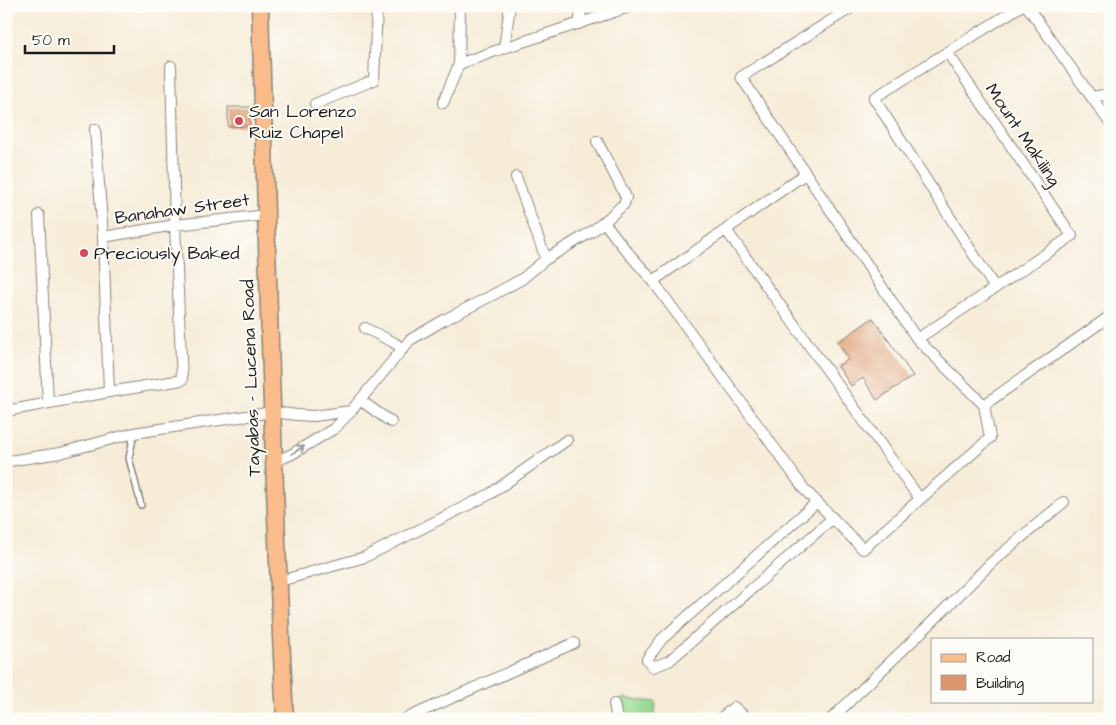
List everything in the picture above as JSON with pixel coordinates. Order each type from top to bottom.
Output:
[{"type":"main road","name":"Tayabas - Lucena Road","points":[[260,6],[278,579],[285,719]]},
{"type":"street","points":[[315,104],[374,80],[377,6]]},
{"type":"street","points":[[444,103],[459,64],[460,6]]},
{"type":"street","points":[[504,48],[510,6]]},
{"type":"street","points":[[579,24],[582,6]]},
{"type":"street","points":[[459,64],[632,6]]},
{"type":"street","points":[[604,222],[653,281],[806,490],[863,549],[990,438],[984,405],[916,339],[741,77],[854,6]]},
{"type":"street","points":[[916,339],[995,288],[874,98],[1021,6]]},
{"type":"street","points":[[1027,6],[1110,123]]},
{"type":"street","name":"Mount Makiling","points":[[947,52],[1072,236],[995,288]]},
{"type":"street","points":[[6,411],[182,380],[175,225],[171,66]]},
{"type":"street","points":[[1091,97],[1110,94]]},
{"type":"street","points":[[95,129],[103,237],[109,392]]},
{"type":"street","points":[[274,462],[292,454],[335,428],[410,340],[522,279],[546,259],[591,232],[624,204],[626,197],[597,141]]},
{"type":"street","points":[[653,281],[805,174]]},
{"type":"street","points":[[516,177],[546,259]]},
{"type":"street","points":[[39,214],[48,404]]},
{"type":"street","name":"Banahaw Street","points":[[103,237],[175,225],[266,215]]},
{"type":"street","points":[[726,230],[920,499]]},
{"type":"street","points":[[984,405],[1110,316]]},
{"type":"street","points":[[365,328],[403,349]]},
{"type":"street","points":[[360,400],[391,422]]},
{"type":"street","points":[[6,460],[60,453],[134,433],[273,412],[297,416],[314,416],[351,411]]},
{"type":"street","points":[[278,579],[287,579],[365,557],[490,494],[567,440]]},
{"type":"street","points":[[817,502],[662,639],[647,659],[653,667],[669,661],[833,518]]},
{"type":"street","points":[[831,719],[930,625],[993,561],[1064,502]]},
{"type":"street","points":[[405,719],[574,643]]},
{"type":"street","points":[[614,704],[617,719]]},
{"type":"street","points":[[720,719],[734,707],[747,719]]},
{"type":"lane","points":[[134,433],[129,458],[141,505]]},
{"type":"green space","points":[[622,698],[656,702],[654,719],[632,719],[623,712]]},
{"type":"building","name":"San Lorenzo Ruiz Chapel","points":[[228,107],[250,107],[250,126],[228,127]]},
{"type":"building","points":[[873,318],[913,376],[877,400],[863,378],[851,386],[838,366],[849,359],[838,342]]},
{"type":"place","name":"San Lorenzo Ruiz Chapel","points":[[239,121]]},
{"type":"place","name":"Preciously Baked","points":[[84,253]]}]
